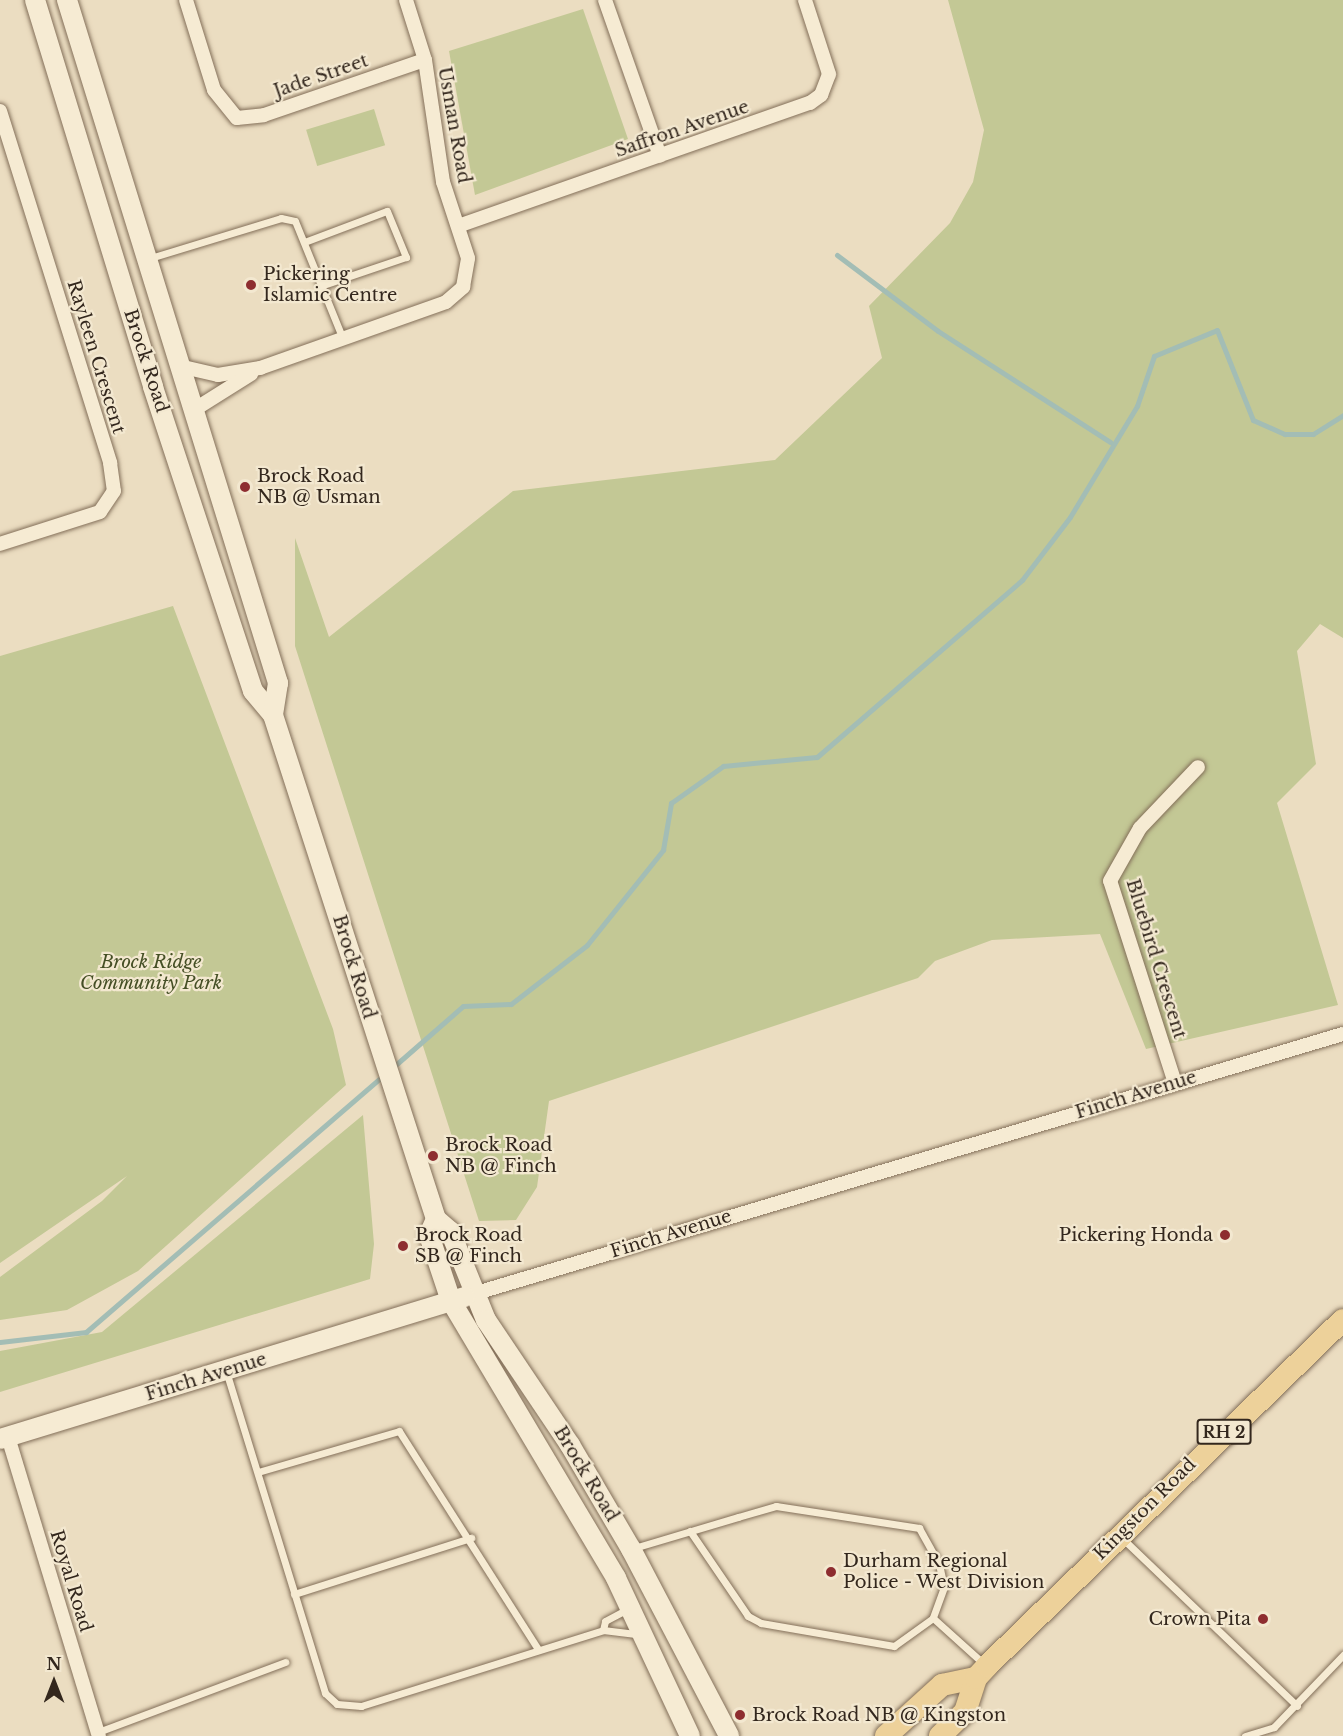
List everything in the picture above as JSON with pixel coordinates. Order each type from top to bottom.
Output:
[{"type":"main road","name":"Brock Road","points":[[35,0],[153,387],[253,691],[273,715],[436,1219],[450,1231],[473,1294],[631,1549],[729,1736]]},
{"type":"main road","name":"Brock Road","points":[[67,0],[278,684],[273,715]]},
{"type":"main road","points":[[153,387],[192,411]]},
{"type":"main road","name":"Brock Road","points":[[436,1219],[429,1235],[451,1300],[646,1634],[690,1736]]},
{"type":"main road","name":"Finch Avenue","points":[[4,1438],[473,1294]]},
{"type":"main road","name":"Kingston Road","points":[[940,1736],[965,1712],[982,1672],[1119,1535],[1343,1320]]},
{"type":"main road","points":[[886,1736],[942,1685],[982,1672]]},
{"type":"street","name":"Jade Street","points":[[186,0],[214,90],[228,113],[248,118],[264,115],[425,60]]},
{"type":"street","name":"Usman Road","points":[[179,366],[218,375],[260,368],[457,296],[469,269],[441,171],[425,60],[406,0]]},
{"type":"street","points":[[605,0],[660,156]]},
{"type":"street","name":"Saffron Avenue","points":[[458,226],[660,156],[821,95],[829,75],[805,0]]},
{"type":"street","name":"Rayleen Crescent","points":[[0,111],[110,463],[114,491],[100,512],[0,544]]},
{"type":"street","name":"Usman Road","points":[[192,411],[260,368]]},
{"type":"street","name":"Bluebird Crescent","points":[[1175,1083],[1110,881],[1140,828],[1197,767]]},
{"type":"street","name":"Finch Avenue","points":[[473,1294],[1343,1034]]},
{"type":"street","name":"Royal Road","points":[[4,1438],[98,1734]]},
{"type":"lane","points":[[307,241],[387,211],[406,257],[323,285]]},
{"type":"lane","points":[[146,259],[281,218],[295,221],[307,241],[343,339]]},
{"type":"lane","points":[[226,1371],[325,1693],[337,1704],[361,1706],[603,1630],[646,1634]]},
{"type":"lane","points":[[258,1472],[399,1431],[471,1538],[538,1649]]},
{"type":"lane","points":[[631,1549],[690,1531],[776,1506],[919,1528],[939,1564],[944,1587],[933,1618],[894,1646],[761,1623],[748,1616],[690,1531]]},
{"type":"lane","points":[[1119,1535],[1298,1706]]},
{"type":"lane","points":[[294,1594],[471,1538]]},
{"type":"lane","points":[[603,1630],[605,1621],[631,1607]]},
{"type":"lane","points":[[933,1618],[982,1672]]},
{"type":"lane","points":[[1245,1736],[1274,1726],[1298,1706],[1343,1655]]},
{"type":"lane","points":[[98,1734],[285,1662]]},
{"type":"green space","points":[[948,0],[1343,0],[1343,638],[1320,624],[1297,651],[1316,764],[1277,803],[1338,1005],[1146,1049],[1100,934],[992,940],[935,961],[918,978],[549,1101],[537,1187],[516,1220],[479,1221],[295,646],[295,538],[329,637],[513,491],[775,460],[882,358],[869,306],[950,223],[973,182],[984,130]]},
{"type":"green space","points":[[583,9],[628,139],[475,195],[449,51]]},
{"type":"green space","points":[[374,109],[385,145],[317,166],[306,130]]},
{"type":"green space","name":"Brock Ridge Community Park","points":[[173,606],[333,1029],[346,1085],[138,1271],[67,1310],[0,1320],[0,1277],[102,1201],[127,1176],[0,1263],[0,656]]},
{"type":"green space","points":[[363,1115],[374,1244],[370,1279],[0,1392],[0,1351],[102,1332]]},
{"type":"waterway","points":[[837,255],[938,331],[1110,442]]},
{"type":"waterway","points":[[392,1068],[463,1006],[511,1004],[587,945],[663,850],[671,803],[723,766],[817,757],[1022,580],[1070,517],[1137,406],[1154,356],[1217,330],[1253,420],[1285,434],[1313,434],[1343,415]]},
{"type":"waterway","points":[[0,1342],[86,1332],[385,1074]]},
{"type":"place","name":"Pickering Islamic Centre","points":[[251,285]]},
{"type":"place","name":"Brock Road NB @ Usman","points":[[245,487]]},
{"type":"place","name":"Brock Road NB @ Finch","points":[[433,1156]]},
{"type":"place","name":"Pickering Honda","points":[[1225,1235]]},
{"type":"place","name":"Brock Road SB @ Finch","points":[[403,1246]]},
{"type":"place","name":"Durham Regional Police - West Division","points":[[831,1572]]},
{"type":"place","name":"Crown Pita","points":[[1263,1619]]},
{"type":"place","name":"Brock Road NB @ Kingston","points":[[740,1715]]}]
